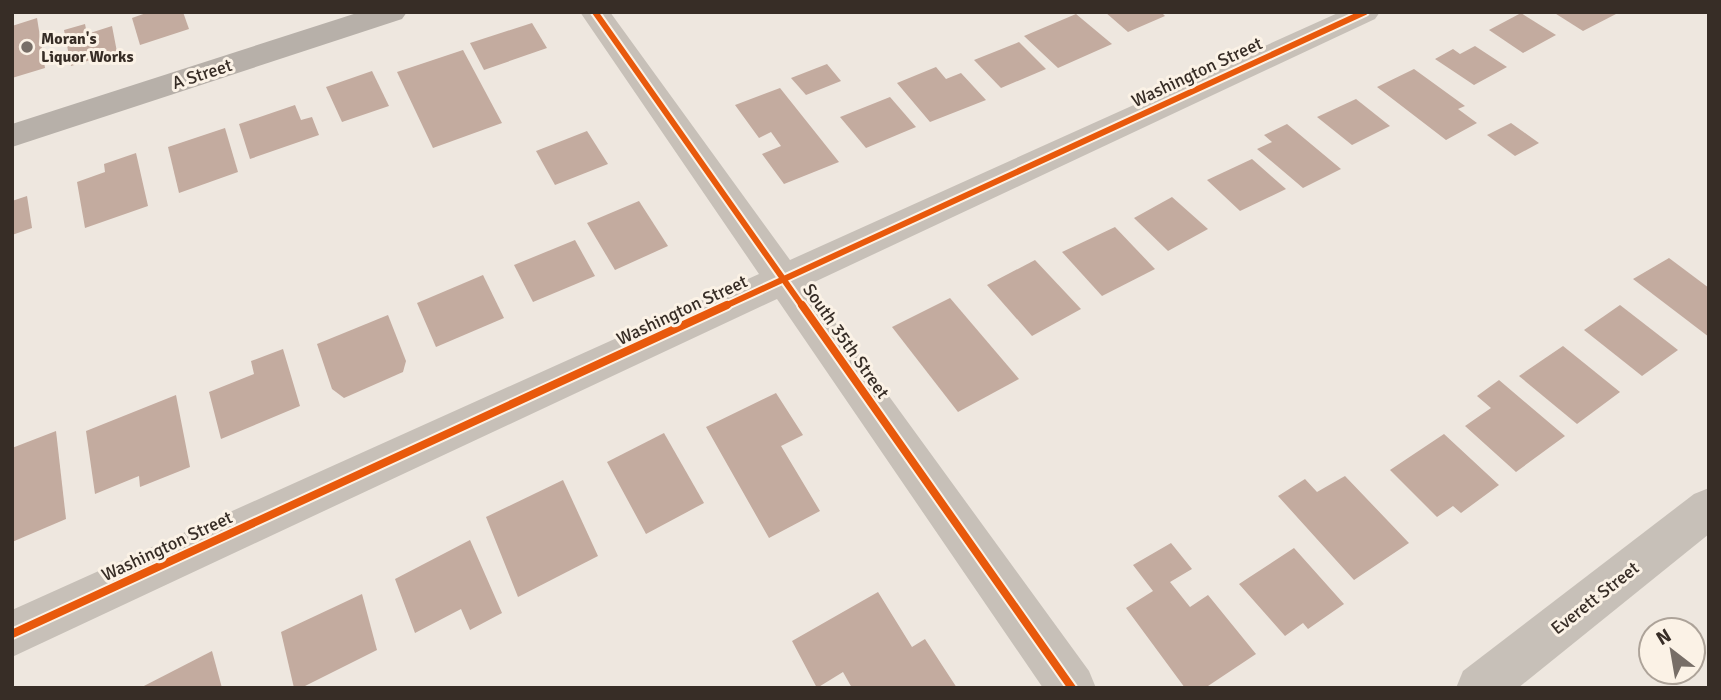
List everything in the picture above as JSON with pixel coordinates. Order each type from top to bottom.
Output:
[{"type":"main road","name":"A Street","points":[[12,136],[392,12]]},
{"type":"street","name":"South 35th Street","points":[[595,12],[1072,688]]},
{"type":"street","name":"Washington Street","points":[[12,634],[1365,12]]},
{"type":"street","name":"Everett Street","points":[[1480,688],[1709,508]]},
{"type":"building","points":[[149,12],[183,12],[189,29],[140,45],[132,18]]},
{"type":"building","points":[[1105,12],[1161,12],[1165,16],[1128,32]]},
{"type":"building","points":[[1553,12],[1613,12],[1616,14],[1583,31]]},
{"type":"building","points":[[1521,13],[1556,35],[1523,53],[1489,30]]},
{"type":"building","points":[[1076,14],[1112,44],[1058,68],[1024,36]]},
{"type":"building","name":"Moran's Liquor Works","points":[[37,18],[45,68],[12,78],[12,26]]},
{"type":"building","points":[[532,23],[547,48],[484,70],[470,43]]},
{"type":"building","points":[[85,24],[87,34],[112,26],[117,52],[71,66],[64,30]]},
{"type":"building","points":[[1019,42],[1046,69],[1001,88],[974,60]]},
{"type":"building","points":[[1475,46],[1507,67],[1474,85],[1435,59],[1453,49],[1460,54]]},
{"type":"building","points":[[463,50],[502,123],[433,148],[397,72]]},
{"type":"building","points":[[827,64],[841,81],[806,95],[791,78]]},
{"type":"building","points":[[936,67],[946,79],[961,73],[986,100],[930,122],[897,83]]},
{"type":"building","points":[[1414,69],[1465,106],[1458,109],[1477,123],[1446,140],[1377,87]]},
{"type":"building","points":[[372,71],[389,106],[342,122],[326,87]]},
{"type":"building","points":[[780,88],[839,162],[784,184],[762,154],[781,146],[771,132],[759,138],[735,105]]},
{"type":"building","points":[[890,97],[916,127],[866,148],[840,117]]},
{"type":"building","points":[[1356,99],[1390,126],[1352,145],[1317,117]]},
{"type":"building","points":[[295,105],[301,120],[312,117],[319,135],[250,159],[239,124]]},
{"type":"building","points":[[1511,123],[1539,143],[1515,156],[1487,135]]},
{"type":"building","points":[[1287,124],[1341,169],[1303,188],[1257,149],[1272,142],[1264,135]]},
{"type":"building","points":[[225,128],[238,172],[179,193],[168,147]]},
{"type":"building","points":[[587,131],[608,164],[555,185],[536,151]]},
{"type":"building","points":[[136,153],[148,206],[85,228],[77,182],[105,172],[104,164]]},
{"type":"building","points":[[1252,159],[1286,189],[1240,211],[1207,180]]},
{"type":"building","points":[[27,196],[32,228],[12,235],[12,201]]},
{"type":"building","points":[[1172,197],[1208,229],[1168,251],[1134,218]]},
{"type":"building","points":[[639,201],[668,246],[615,270],[587,223]]},
{"type":"building","points":[[1115,227],[1155,269],[1102,296],[1062,252]]},
{"type":"building","points":[[575,240],[595,276],[533,302],[514,265]]},
{"type":"building","points":[[1669,258],[1709,288],[1709,337],[1633,279]]},
{"type":"building","points":[[1035,260],[1081,309],[1032,336],[987,285]]},
{"type":"building","points":[[483,275],[504,318],[436,347],[417,303]]},
{"type":"building","points":[[950,298],[1019,379],[958,412],[892,327]]},
{"type":"building","points":[[1620,305],[1678,350],[1642,376],[1584,330]]},
{"type":"building","points":[[388,315],[406,361],[403,372],[344,398],[332,389],[317,344]]},
{"type":"building","points":[[1563,346],[1620,392],[1577,424],[1519,376]]},
{"type":"building","points":[[283,349],[300,406],[221,439],[209,392],[254,374],[251,361]]},
{"type":"building","points":[[1499,380],[1565,436],[1516,472],[1465,426],[1491,408],[1477,396]]},
{"type":"building","points":[[776,393],[803,435],[781,446],[820,511],[769,538],[706,427]]},
{"type":"building","points":[[176,395],[190,467],[140,487],[139,476],[95,494],[86,431]]},
{"type":"building","points":[[56,431],[66,519],[12,542],[12,448]]},
{"type":"building","points":[[664,433],[704,503],[646,534],[607,462]]},
{"type":"building","points":[[1444,434],[1499,485],[1461,513],[1453,506],[1437,517],[1390,470]]},
{"type":"building","points":[[1345,476],[1409,543],[1354,580],[1278,496],[1305,479],[1317,492]]},
{"type":"building","points":[[563,480],[598,556],[518,597],[486,517]]},
{"type":"building","points":[[470,540],[502,613],[470,630],[461,609],[415,633],[395,579]]},
{"type":"building","points":[[1171,543],[1192,569],[1170,582],[1190,607],[1208,595],[1256,654],[1205,688],[1185,688],[1126,608],[1153,591],[1133,565]]},
{"type":"building","points":[[1294,548],[1344,604],[1308,629],[1303,623],[1285,636],[1239,584]]},
{"type":"building","points":[[878,592],[912,647],[925,639],[957,688],[852,688],[843,672],[817,688],[792,641]]},
{"type":"building","points":[[362,594],[377,650],[301,688],[294,688],[281,632]]},
{"type":"building","points":[[212,651],[222,688],[140,688]]},
{"type":"cycle path","points":[[595,12],[1072,688]]},
{"type":"cycle path","points":[[12,634],[1365,12]]},
{"type":"place","name":"Moran's Liquor Works","points":[[27,47]]}]
